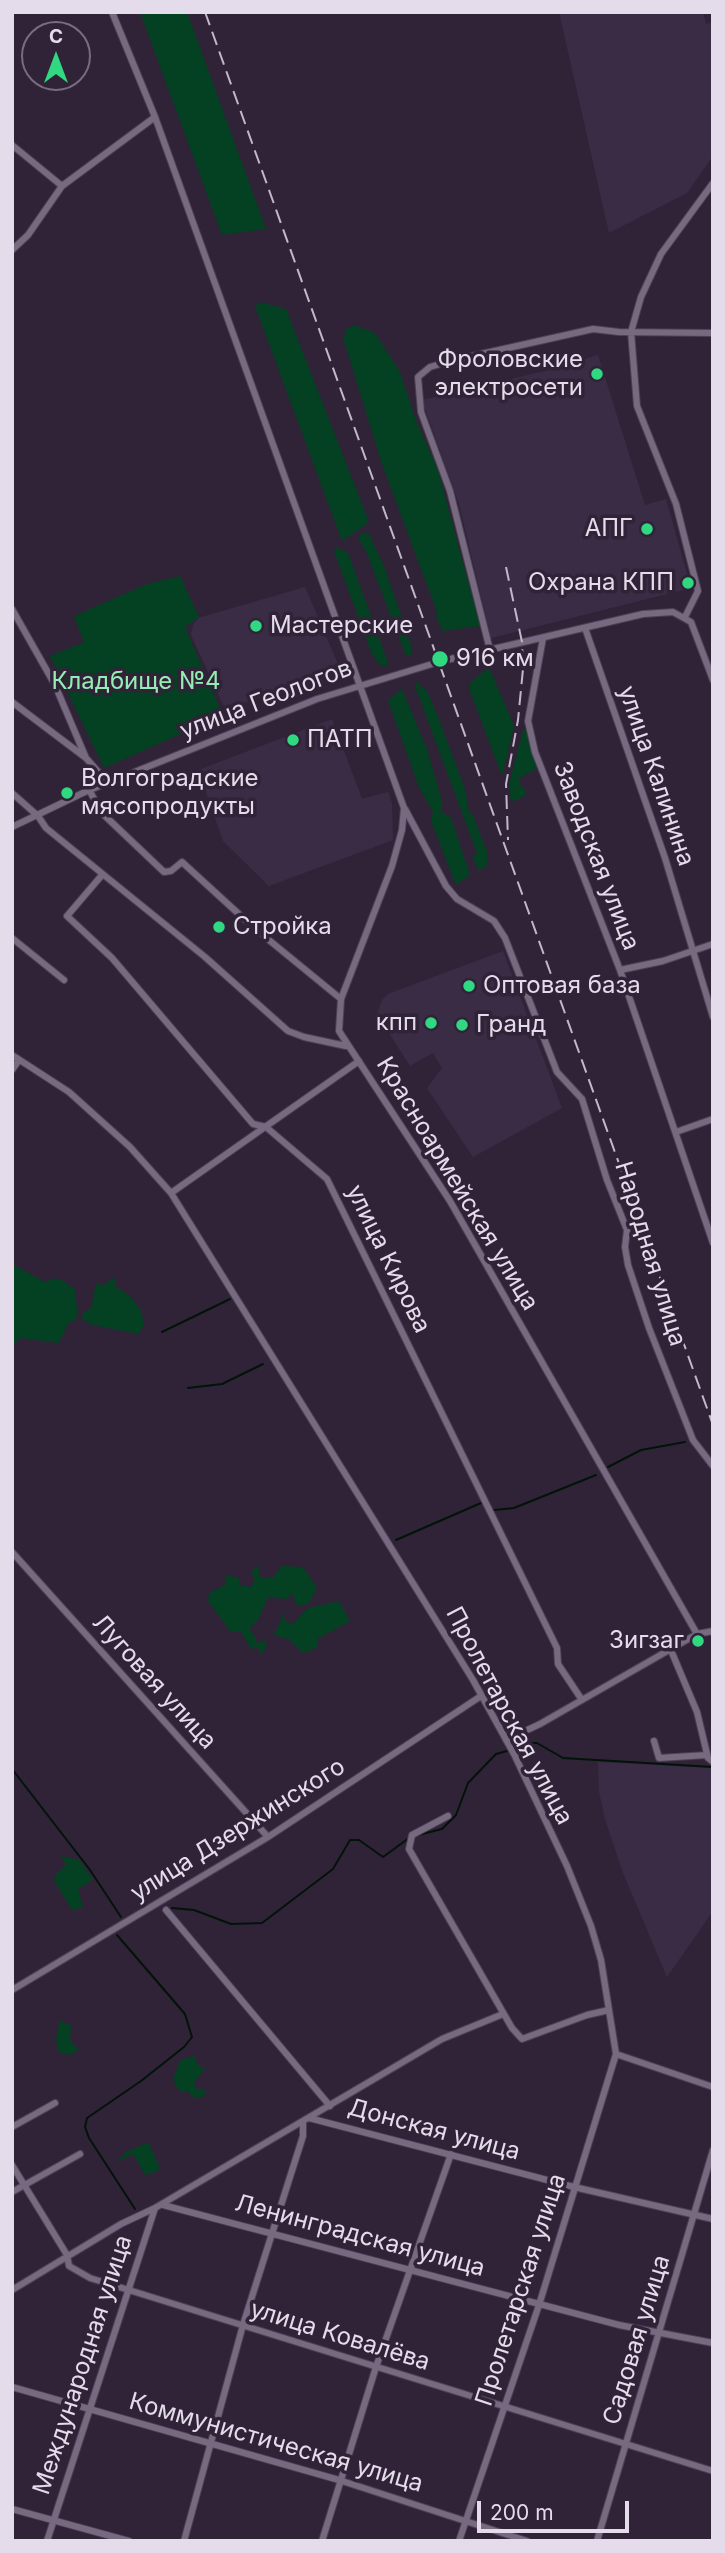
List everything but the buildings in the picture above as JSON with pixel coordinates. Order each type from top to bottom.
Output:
[{"type":"street","name":"Народная улица","points":[[112,12],[155,117],[404,808],[446,886],[457,899],[494,921],[505,938],[557,1072],[582,1100],[607,1180],[627,1230],[625,1247],[628,1265],[649,1328],[693,1440],[713,1466]]},
{"type":"street","points":[[13,249],[28,235],[62,186],[155,117]]},
{"type":"street","points":[[12,145],[62,186]]},
{"type":"street","points":[[713,183],[661,254],[641,297],[631,332],[637,406],[676,504],[698,591],[685,617],[694,629],[713,680]]},
{"type":"street","points":[[490,650],[450,491],[421,412],[418,377],[430,367],[450,361],[593,329],[713,332]]},
{"type":"street","points":[[12,609],[55,685],[86,758]]},
{"type":"street","name":"улица Геологов","points":[[12,827],[89,790],[293,708],[361,684],[439,662],[657,611],[685,617]]},
{"type":"street","name":"улица Калинина","points":[[584,628],[664,858],[713,1017]]},
{"type":"street","name":"Заводская улица","points":[[543,638],[528,720],[535,752],[620,970],[713,1243]]},
{"type":"street","points":[[12,702],[86,758],[108,783]]},
{"type":"street","points":[[89,790],[103,814],[164,872],[172,871],[182,862],[253,928],[341,999]]},
{"type":"street","name":"Красноармейская улица","points":[[12,793],[38,816],[46,828],[205,957],[288,1031],[348,1046],[450,1201],[697,1633]]},
{"type":"street","points":[[348,1046],[338,1022],[341,999],[392,866],[402,830],[404,808]]},
{"type":"street","name":"улица Кирова","points":[[102,875],[67,916],[112,958],[253,1124],[266,1127],[327,1179],[557,1648],[558,1664],[582,1700]]},
{"type":"street","points":[[12,938],[64,980]]},
{"type":"street","points":[[620,970],[663,961],[713,944]]},
{"type":"street","name":"Пролетарская улица","points":[[12,1070],[16,1058],[69,1092],[130,1147],[171,1193],[356,1487],[481,1696],[506,1740],[567,1866],[591,1926],[616,2054],[539,2305],[459,2541]]},
{"type":"street","points":[[171,1193],[359,1061]]},
{"type":"street","points":[[676,1132],[713,1119]]},
{"type":"street","name":"Луговая улица","points":[[12,1552],[268,1837]]},
{"type":"street","points":[[506,1740],[582,1700],[697,1633],[713,1631]]},
{"type":"street","points":[[670,1648],[697,1712],[707,1755],[713,1762]]},
{"type":"street","name":"улица Дзержинского","points":[[12,1990],[268,1837],[481,1696]]},
{"type":"street","points":[[654,1741],[659,1758],[707,1755]]},
{"type":"street","points":[[448,1816],[411,1837],[409,1849],[503,2014],[522,2039],[587,2015],[609,2010]]},
{"type":"street","name":"Донская улица","points":[[166,1910],[330,2106]]},
{"type":"street","points":[[12,2290],[67,2255],[158,2206],[330,2106],[375,2076],[442,2039],[503,2014]]},
{"type":"street","points":[[616,2054],[713,2087]]},
{"type":"street","points":[[12,2127],[55,2103]]},
{"type":"street","points":[[184,2541],[243,2325],[303,2136],[306,2119]]},
{"type":"street","name":"Донская улица","points":[[306,2119],[451,2154],[574,2188],[713,2219]]},
{"type":"street","name":"Садовая улица","points":[[597,2541],[713,2150]]},
{"type":"street","points":[[12,2192],[80,2154]]},
{"type":"street","points":[[322,2541],[376,2367],[451,2154]]},
{"type":"street","name":"улица Ковалёва","points":[[12,2165],[67,2255],[73,2270],[127,2291],[626,2442],[713,2471]]},
{"type":"street","name":"Ленинградская улица","points":[[158,2206],[179,2207],[539,2305],[713,2343]]},
{"type":"street","name":"Международная улица","points":[[47,2541],[88,2408],[158,2206]]},
{"type":"street","name":"Коммунистическая улица","points":[[12,2387],[339,2480],[527,2541]]},
{"type":"street","points":[[12,2509],[129,2541]]},
{"type":"shaded area","points":[[559,12],[703,12],[706,24],[713,22],[713,156],[687,193],[609,233]]},
{"type":"shaded area","name":"АПГ","points":[[598,355],[645,505],[666,499],[691,588],[491,638],[459,504],[422,400],[545,371]]},
{"type":"shaded area","points":[[305,587],[341,671],[225,709],[191,635],[193,625],[198,618]]},
{"type":"shaded area","name":"ПАТП","points":[[332,719],[362,799],[388,792],[392,803],[393,840],[269,886],[223,841],[198,770]]},
{"type":"shaded area","points":[[503,951],[562,1108],[473,1157],[427,1088],[442,1068],[433,1053],[410,1066],[377,1014],[382,1000],[388,994]]},
{"type":"shaded area","points":[[598,1762],[713,1768],[713,1911],[667,1977],[623,1873],[605,1819],[599,1792]]},
{"type":"green space","points":[[140,12],[187,12],[266,229],[222,235]]},
{"type":"green space","points":[[260,302],[286,309],[369,522],[342,541],[255,306]]},
{"type":"green space","points":[[354,325],[375,333],[400,372],[416,421],[438,470],[480,626],[443,631],[436,617],[437,612],[382,464],[344,341],[345,330]]},
{"type":"green space","points":[[362,532],[369,534],[384,566],[412,647],[411,655],[407,656],[404,651],[366,551],[358,538]]},
{"type":"green space","points":[[336,547],[348,553],[389,665],[381,666],[372,655],[334,551]]},
{"type":"green space","name":"Кладбище №4","points":[[180,576],[199,617],[185,627],[223,715],[104,768],[50,656],[84,642],[74,616],[147,584]]},
{"type":"green space","points":[[489,667],[514,726],[502,776],[470,691],[470,683]]},
{"type":"green space","points":[[416,682],[427,691],[439,719],[465,789],[469,812],[473,815],[487,852],[487,865],[479,871],[472,856],[477,853],[416,689]]},
{"type":"green space","points":[[402,689],[427,749],[442,802],[442,812],[451,818],[470,875],[456,885],[431,821],[433,812],[418,785],[388,700]]},
{"type":"green space","points":[[524,727],[532,745],[537,768],[520,778],[519,783],[526,791],[525,796],[511,802],[509,784]]},
{"type":"green space","points":[[12,1264],[45,1282],[53,1278],[64,1281],[75,1290],[78,1317],[68,1324],[59,1343],[21,1338],[12,1346]]},
{"type":"green space","points":[[114,1277],[116,1287],[130,1296],[141,1310],[144,1324],[139,1334],[92,1325],[82,1319],[83,1313],[91,1308],[96,1284],[104,1285]]},
{"type":"green space","points":[[258,1565],[260,1578],[273,1577],[282,1566],[303,1567],[317,1588],[309,1603],[300,1606],[295,1603],[293,1593],[286,1599],[268,1597],[258,1620],[250,1627],[251,1633],[256,1636],[256,1643],[263,1640],[267,1645],[260,1656],[259,1648],[251,1649],[241,1632],[230,1631],[208,1601],[209,1593],[225,1585],[225,1575],[239,1578],[240,1585],[251,1587],[255,1580],[251,1572]]},
{"type":"green space","points":[[339,1601],[350,1621],[317,1639],[318,1647],[303,1653],[290,1640],[273,1634],[280,1624],[282,1611],[284,1619],[292,1625],[308,1608]]},
{"type":"green space","points":[[61,1856],[79,1860],[93,1880],[78,1889],[83,1907],[72,1910],[55,1882],[54,1877],[66,1865]]},
{"type":"green space","points":[[60,2020],[71,2026],[70,2040],[79,2050],[69,2055],[58,2051],[56,2040]]},
{"type":"green space","points":[[195,2056],[197,2065],[205,2068],[194,2083],[197,2090],[206,2090],[204,2096],[198,2098],[191,2096],[189,2091],[180,2092],[173,2080],[180,2060]]},
{"type":"green space","points":[[148,2142],[159,2166],[158,2171],[145,2175],[133,2154],[117,2162],[126,2152]]},
{"type":"waterway","points":[[162,1332],[230,1299]]},
{"type":"waterway","points":[[188,1388],[222,1384],[263,1364]]},
{"type":"waterway","points":[[608,1467],[641,1450],[685,1442]]},
{"type":"waterway","points":[[494,1510],[514,1508],[596,1475]]},
{"type":"waterway","points":[[396,1540],[481,1503]]},
{"type":"waterway","points":[[516,1749],[525,1743],[537,1743],[563,1758],[713,1767]]},
{"type":"waterway","points":[[418,1835],[442,1829],[456,1815],[468,1783],[496,1754],[507,1751]]},
{"type":"waterway","points":[[12,1769],[90,1870],[121,1917]]},
{"type":"waterway","points":[[172,1908],[194,1910],[231,1924],[262,1923],[333,1869],[350,1840],[359,1840],[383,1857],[409,1838]]},
{"type":"waterway","points":[[117,1935],[185,2014],[192,2037],[184,2047],[141,2081],[87,2118],[85,2127],[89,2138],[135,2209]]},
{"type":"railway","points":[[205,12],[713,1425]]},
{"type":"railway","points":[[506,567],[522,642],[523,669],[518,720],[506,784],[508,840]]},
{"type":"place","name":"Фроловские электросети","points":[[597,374]]},
{"type":"place","name":"АПГ","points":[[647,529]]},
{"type":"place","name":"Охрана КПП","points":[[688,583]]},
{"type":"place","name":"Мастерские","points":[[256,626]]},
{"type":"place","name":"916 км","points":[[440,659]]},
{"type":"place","name":"ПАТП","points":[[293,740]]},
{"type":"place","name":"Волгоградские мясопродукты","points":[[67,793]]},
{"type":"place","name":"Стройка","points":[[219,927]]},
{"type":"place","name":"Оптовая база","points":[[469,986]]},
{"type":"place","name":"кпп","points":[[431,1023]]},
{"type":"place","name":"Гранд","points":[[462,1025]]},
{"type":"place","name":"Зигзаг","points":[[698,1641]]}]
